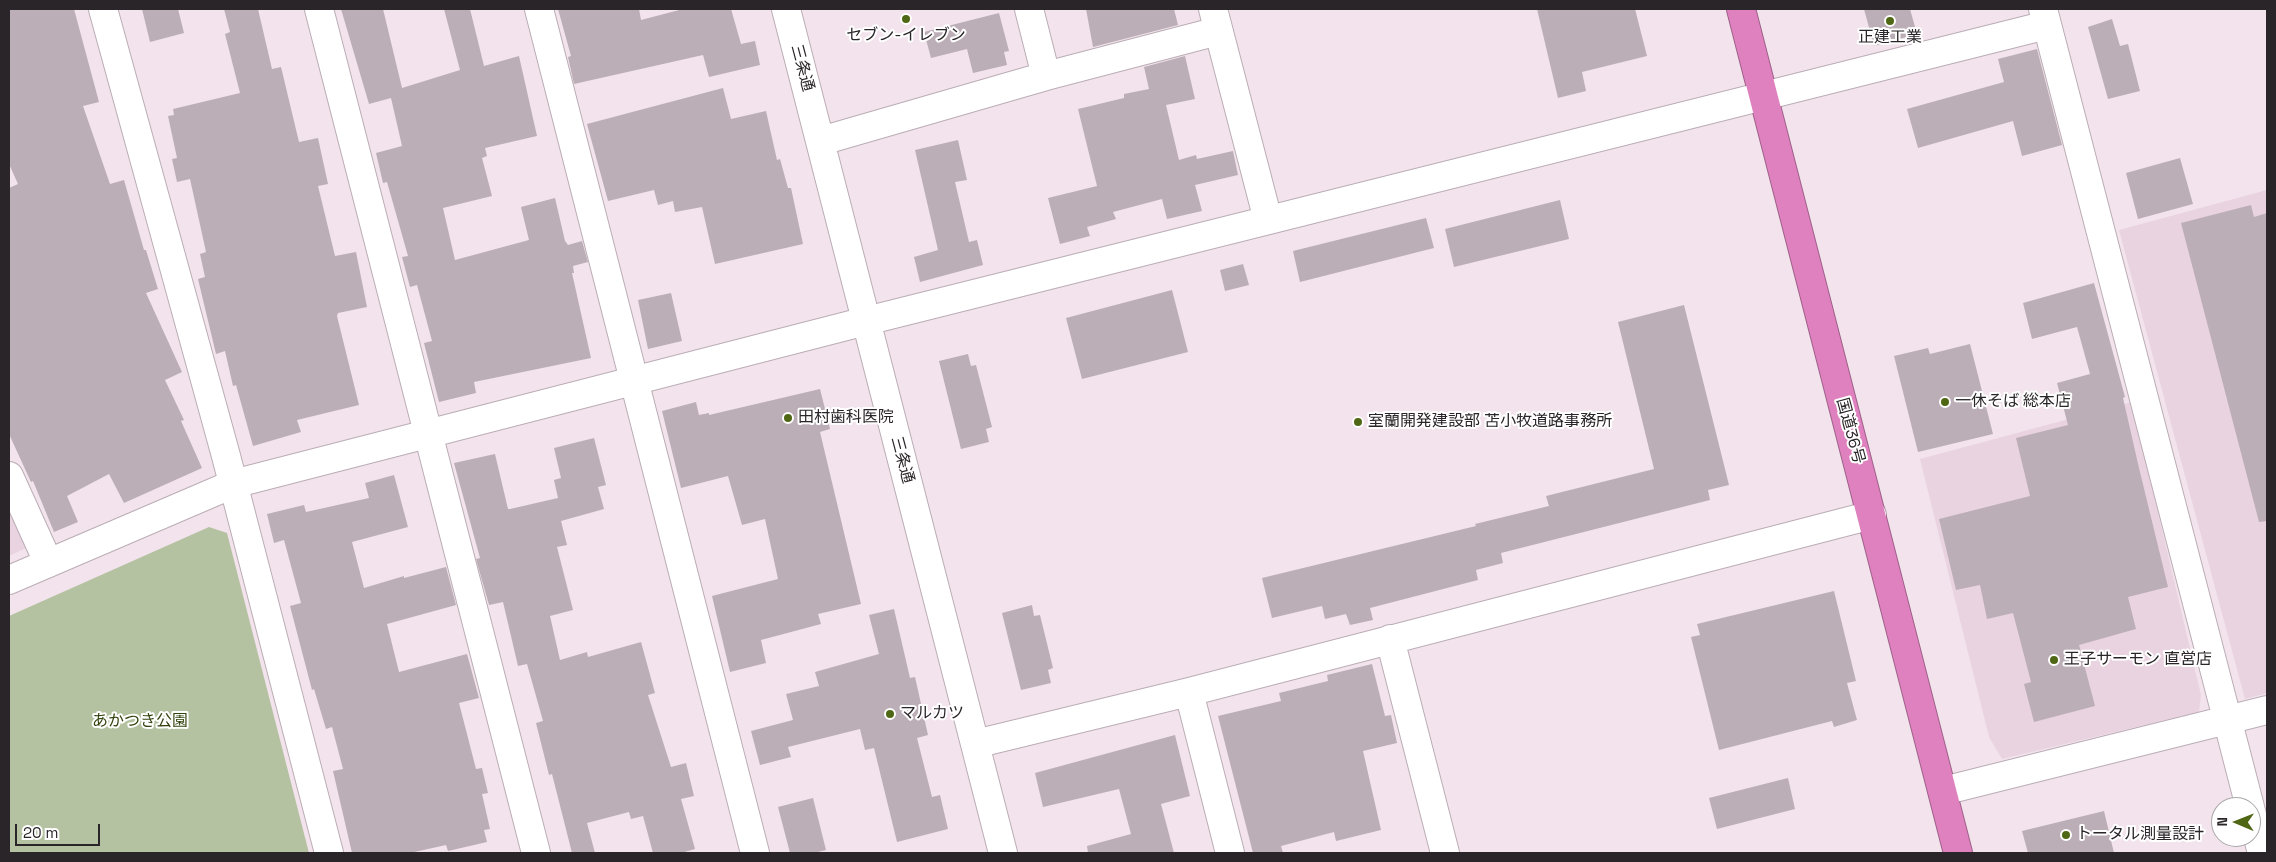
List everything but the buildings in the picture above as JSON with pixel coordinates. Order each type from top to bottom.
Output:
[{"type":"highway","name":"国道36号","points":[[1741,9],[1958,853]]},
{"type":"street","points":[[103,9],[233,484],[329,853]]},
{"type":"street","points":[[319,9],[536,853]]},
{"type":"street","points":[[539,9],[754,853]]},
{"type":"street","name":"三条通","points":[[786,9],[1003,853]]},
{"type":"street","points":[[1029,9],[1046,76]]},
{"type":"street","points":[[9,580],[233,484],[866,321],[1764,97],[2045,17],[2247,797]]},
{"type":"street","points":[[821,141],[1046,76],[1216,20],[1268,220]]},
{"type":"street","points":[[9,476],[48,562]]},
{"type":"street","points":[[975,744],[1189,692],[1872,515]]},
{"type":"street","points":[[1390,639],[1445,853]]},
{"type":"street","points":[[1189,692],[1230,853]]},
{"type":"street","points":[[1942,791],[2267,710]]},
{"type":"shaded area","points":[[2267,190],[2267,693],[2245,699],[2119,230]]},
{"type":"shaded area","points":[[2132,402],[2201,695],[2199,712],[2002,759],[1989,737],[1920,459]]},
{"type":"shaded area","points":[[9,502],[28,547],[9,556]]},
{"type":"green space","name":"あかつき公園","points":[[209,527],[227,533],[309,853],[9,853],[9,616]]},
{"type":"place","name":"セブン-イレブン","points":[[906,19]]},
{"type":"place","name":"正建工業","points":[[1890,21]]},
{"type":"place","name":"一休そば 総本店","points":[[1945,402]]},
{"type":"place","name":"田村歯科医院","points":[[788,418]]},
{"type":"place","name":"室蘭開発建設部 苫小牧道路事務所","points":[[1358,422]]},
{"type":"place","name":"王子サーモン 直営店","points":[[2054,660]]},
{"type":"place","name":"マルカツ","points":[[890,714]]},
{"type":"place","name":"トータル測量設計","points":[[2066,835]]}]
